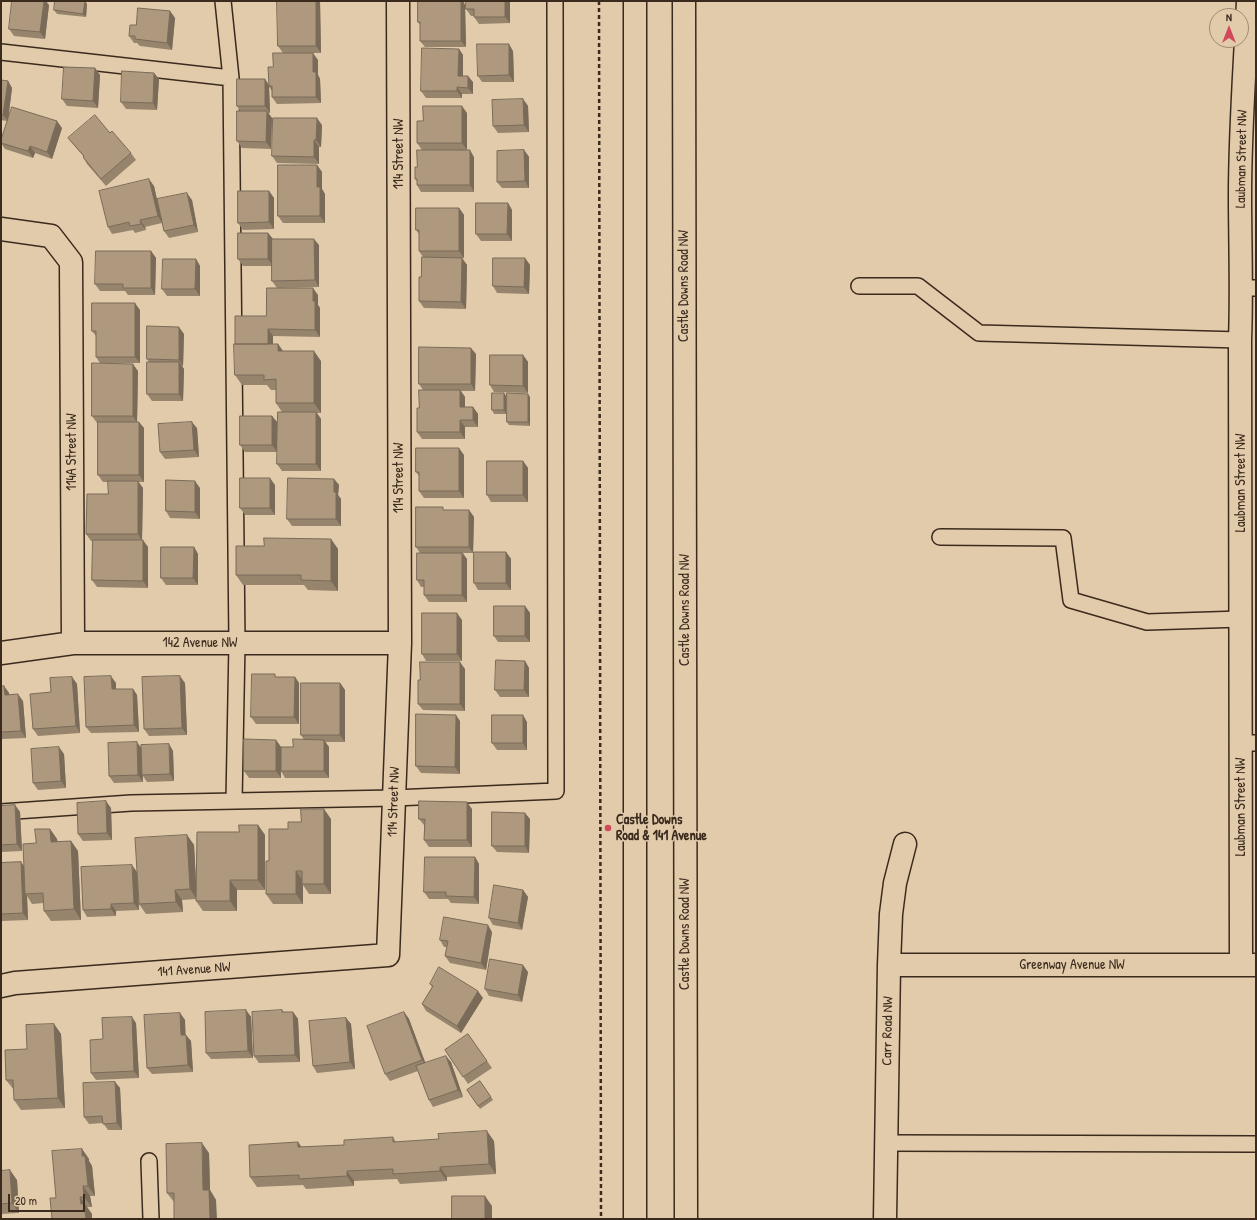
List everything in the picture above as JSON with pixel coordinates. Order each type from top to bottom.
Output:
[{"type":"street","name":"114 Street NW","points":[[388,955],[400,643],[398,1]]},
{"type":"street","points":[[635,1],[635,1219]]},
{"type":"street","name":"Castle Downs Road NW","points":[[684,1],[686,1219]]},
{"type":"street","name":"Laubman Street NW","points":[[1248,1],[1240,195],[1249,288],[1240,340],[1241,619],[1249,743],[1249,965]]},
{"type":"street","name":"114A Street NW","points":[[1,229],[51,236],[71,262],[73,643]]},
{"type":"street","name":"142 Avenue NW","points":[[1,653],[73,643],[400,643]]},
{"type":"street","name":"Carr Road NW","points":[[885,1219],[891,914],[895,883],[905,844]]},
{"type":"street","name":"141 Avenue NW","points":[[1,986],[31,982],[388,955]]},
{"type":"street","name":"Greenway Avenue NW","points":[[889,965],[1249,965]]},
{"type":"lane","points":[[223,1],[231,78],[236,643],[234,801]]},
{"type":"lane","points":[[1,812],[132,803],[394,798],[556,791],[555,1]]},
{"type":"lane","points":[[1,52],[231,78]]},
{"type":"lane","points":[[859,286],[918,286],[979,333],[1240,340]]},
{"type":"lane","points":[[940,537],[1063,538],[1071,600],[1147,622],[1241,619]]},
{"type":"lane","points":[[886,1143],[1256,1144]]},
{"type":"lane","points":[[148,1161],[151,1219]]},
{"type":"path","points":[[599,1],[601,1219]]},
{"type":"building","points":[[12,1],[44,1],[40,32],[9,29]]},
{"type":"building","points":[[55,1],[85,1],[83,14],[54,10]]},
{"type":"building","points":[[277,1],[316,1],[316,46],[278,46]]},
{"type":"building","points":[[418,1],[461,1],[461,41],[420,41]]},
{"type":"building","points":[[466,1],[505,1],[505,17],[474,17],[474,9],[466,9]]},
{"type":"building","points":[[138,8],[170,11],[167,43],[135,39],[135,36],[129,36],[130,25],[136,25]]},
{"type":"building","points":[[477,44],[509,44],[509,75],[478,76]]},
{"type":"building","points":[[422,48],[459,49],[458,76],[468,76],[468,88],[457,87],[457,91],[421,91]]},
{"type":"building","points":[[273,53],[313,53],[313,72],[316,72],[316,97],[272,97],[272,86],[269,86],[268,67],[273,67]]},
{"type":"building","points":[[64,67],[95,68],[93,101],[62,99]]},
{"type":"building","points":[[122,71],[154,73],[153,103],[121,102]]},
{"type":"building","points":[[237,79],[265,79],[265,106],[237,106]]},
{"type":"building","points":[[1,80],[8,81],[3,115],[1,114]]},
{"type":"building","points":[[523,99],[524,125],[493,126],[492,100]]},
{"type":"building","points":[[423,106],[462,106],[462,143],[417,143],[417,121],[423,121]]},
{"type":"building","points":[[12,107],[57,121],[47,152],[30,146],[28,151],[1,143]]},
{"type":"building","points":[[237,111],[267,111],[266,142],[237,141]]},
{"type":"building","points":[[95,115],[110,133],[112,131],[131,153],[101,179],[68,138]]},
{"type":"building","points":[[273,118],[317,118],[316,140],[314,140],[314,157],[272,156]]},
{"type":"building","points":[[417,150],[470,150],[470,185],[417,185],[417,179],[415,179],[415,167],[417,167]]},
{"type":"building","points":[[524,150],[525,181],[497,182],[497,151]]},
{"type":"building","points":[[278,165],[317,165],[317,187],[320,187],[320,216],[278,216]]},
{"type":"building","points":[[149,179],[158,216],[140,220],[141,224],[130,226],[129,222],[108,227],[99,191]]},
{"type":"building","points":[[238,191],[269,191],[269,222],[238,223]]},
{"type":"building","points":[[187,193],[194,225],[164,231],[157,199]]},
{"type":"building","points":[[476,203],[508,203],[507,234],[476,234]]},
{"type":"building","points":[[416,208],[459,208],[459,251],[419,251],[419,230],[416,230]]},
{"type":"building","points":[[238,233],[268,233],[268,259],[238,259]]},
{"type":"building","points":[[272,239],[314,239],[315,280],[272,281]]},
{"type":"building","points":[[96,251],[151,251],[151,288],[123,288],[123,284],[95,284]]},
{"type":"building","points":[[422,257],[462,258],[461,302],[419,301],[419,277],[421,277]]},
{"type":"building","points":[[493,258],[525,258],[524,287],[493,286]]},
{"type":"building","points":[[163,259],[196,259],[195,289],[162,289]]},
{"type":"building","points":[[267,288],[313,288],[313,301],[315,301],[315,330],[268,329],[268,344],[235,344],[235,316],[266,316]]},
{"type":"building","points":[[92,303],[135,303],[135,357],[96,357],[96,331],[92,331]]},
{"type":"building","points":[[147,326],[179,327],[179,360],[147,359]]},
{"type":"building","points":[[234,344],[278,344],[278,351],[314,351],[314,403],[276,403],[276,379],[264,380],[264,375],[235,375]]},
{"type":"building","points":[[419,347],[471,348],[471,384],[419,384]]},
{"type":"building","points":[[490,355],[523,355],[523,386],[490,385]]},
{"type":"building","points":[[147,362],[179,362],[179,394],[147,394]]},
{"type":"building","points":[[92,363],[133,364],[133,416],[92,416]]},
{"type":"building","points":[[419,390],[460,390],[460,407],[473,407],[473,420],[460,420],[460,432],[417,432]]},
{"type":"building","points":[[492,393],[504,393],[504,410],[492,410]]},
{"type":"building","points":[[507,393],[528,394],[528,422],[507,422]]},
{"type":"building","points":[[278,412],[316,412],[316,464],[277,464]]},
{"type":"building","points":[[240,416],[272,416],[272,445],[240,445]]},
{"type":"building","points":[[98,422],[139,422],[139,475],[98,475]]},
{"type":"building","points":[[192,422],[194,450],[160,452],[158,424]]},
{"type":"building","points":[[416,448],[459,448],[459,491],[419,491],[419,472],[416,472]]},
{"type":"building","points":[[487,461],[523,461],[523,495],[487,495]]},
{"type":"building","points":[[240,478],[270,478],[270,508],[240,508]]},
{"type":"building","points":[[288,478],[334,479],[334,492],[336,492],[336,519],[287,519]]},
{"type":"building","points":[[166,480],[195,481],[195,512],[166,511]]},
{"type":"building","points":[[108,481],[138,481],[138,534],[86,534],[87,494],[108,494]]},
{"type":"building","points":[[416,507],[443,507],[443,510],[469,510],[469,547],[416,547]]},
{"type":"building","points":[[264,538],[331,539],[331,581],[301,580],[301,575],[236,575],[236,546],[264,546]]},
{"type":"building","points":[[93,540],[143,540],[143,581],[92,580]]},
{"type":"building","points":[[161,547],[194,547],[193,578],[161,578]]},
{"type":"building","points":[[474,552],[506,552],[506,583],[474,583]]},
{"type":"building","points":[[417,553],[462,553],[462,595],[424,595],[424,580],[417,580]]},
{"type":"building","points":[[494,606],[525,606],[525,636],[494,636]]},
{"type":"building","points":[[422,613],[457,613],[457,654],[422,654]]},
{"type":"building","points":[[496,660],[525,661],[524,690],[495,690]]},
{"type":"building","points":[[420,662],[460,662],[460,704],[418,704]]},
{"type":"building","points":[[252,674],[275,674],[275,677],[295,677],[294,717],[251,717]]},
{"type":"building","points":[[111,676],[112,689],[133,689],[134,725],[86,727],[84,677]]},
{"type":"building","points":[[180,676],[182,728],[144,729],[142,677]]},
{"type":"building","points":[[72,677],[76,726],[33,729],[30,694],[51,692],[50,678]]},
{"type":"building","points":[[301,683],[340,683],[340,735],[301,735]]},
{"type":"building","points":[[4,686],[5,695],[18,694],[21,731],[1,732],[1,687]]},
{"type":"building","points":[[416,714],[456,715],[455,767],[416,766]]},
{"type":"building","points":[[492,715],[523,715],[523,743],[492,743]]},
{"type":"building","points":[[244,739],[276,740],[276,771],[244,771]]},
{"type":"building","points":[[293,739],[324,740],[324,771],[281,771],[281,747],[293,747]]},
{"type":"building","points":[[137,742],[138,775],[109,776],[108,743]]},
{"type":"building","points":[[169,744],[170,774],[142,775],[141,745]]},
{"type":"building","points":[[59,747],[61,781],[33,783],[31,749]]},
{"type":"building","points":[[106,801],[107,833],[78,834],[77,803]]},
{"type":"building","points":[[419,801],[467,802],[467,840],[424,840],[425,819],[419,819]]},
{"type":"building","points":[[15,805],[17,844],[1,845],[1,806]]},
{"type":"building","points":[[301,809],[324,809],[324,884],[302,884],[302,871],[296,871],[296,894],[266,894],[266,861],[269,861],[269,829],[288,829],[288,822],[301,822]]},
{"type":"building","points":[[492,812],[525,813],[525,846],[492,846]]},
{"type":"building","points":[[239,825],[258,825],[258,880],[230,880],[230,901],[196,901],[197,832],[239,832]]},
{"type":"building","points":[[35,829],[50,829],[51,842],[71,841],[74,909],[44,911],[43,893],[25,894],[23,844],[36,843]]},
{"type":"building","points":[[187,835],[190,889],[175,890],[176,902],[139,904],[135,838]]},
{"type":"building","points":[[425,857],[475,857],[474,897],[446,896],[446,892],[424,892]]},
{"type":"building","points":[[21,862],[23,913],[1,914],[1,863]]},
{"type":"building","points":[[132,865],[134,903],[111,904],[111,909],[83,910],[81,867]]},
{"type":"building","points":[[494,885],[523,890],[518,923],[489,918]]},
{"type":"building","points":[[444,917],[488,925],[481,963],[445,956],[448,941],[440,940]]},
{"type":"building","points":[[490,959],[523,965],[518,995],[485,989]]},
{"type":"building","points":[[439,967],[478,991],[457,1026],[422,1004],[433,986],[430,984]]},
{"type":"building","points":[[246,1010],[248,1051],[206,1053],[205,1012]]},
{"type":"building","points":[[282,1010],[282,1012],[293,1012],[295,1055],[254,1056],[252,1012]]},
{"type":"building","points":[[404,1012],[422,1060],[385,1074],[367,1026]]},
{"type":"building","points":[[180,1013],[181,1035],[186,1035],[188,1065],[147,1068],[144,1015]]},
{"type":"building","points":[[132,1017],[134,1071],[91,1073],[90,1040],[103,1039],[102,1018]]},
{"type":"building","points":[[346,1018],[350,1062],[313,1066],[309,1021]]},
{"type":"building","points":[[54,1024],[58,1098],[14,1100],[13,1080],[6,1080],[5,1050],[27,1049],[26,1025]]},
{"type":"building","points":[[468,1034],[487,1061],[463,1077],[445,1050]]},
{"type":"building","points":[[446,1056],[458,1090],[429,1100],[416,1066]]},
{"type":"building","points":[[480,1081],[491,1097],[478,1106],[467,1090]]},
{"type":"building","points":[[115,1082],[117,1123],[103,1124],[102,1116],[84,1117],[83,1083]]},
{"type":"building","points":[[487,1131],[489,1164],[440,1167],[440,1171],[393,1174],[393,1169],[347,1171],[347,1176],[299,1179],[299,1175],[250,1177],[249,1145],[298,1142],[298,1147],[344,1145],[344,1140],[393,1137],[393,1142],[439,1139],[438,1134]]},
{"type":"building","points":[[202,1143],[203,1190],[209,1190],[210,1219],[174,1219],[174,1193],[167,1193],[166,1144]]},
{"type":"building","points":[[82,1149],[82,1156],[85,1156],[88,1186],[83,1186],[84,1197],[80,1197],[81,1204],[84,1204],[86,1219],[52,1219],[50,1198],[56,1198],[52,1151]]},
{"type":"building","points":[[10,1170],[12,1203],[1,1204],[1,1171]]},
{"type":"building","points":[[452,1196],[485,1196],[485,1219],[452,1219]]},
{"type":"place","name":"Castle Downs Road & 141 Avenue","points":[[608,828]]}]
